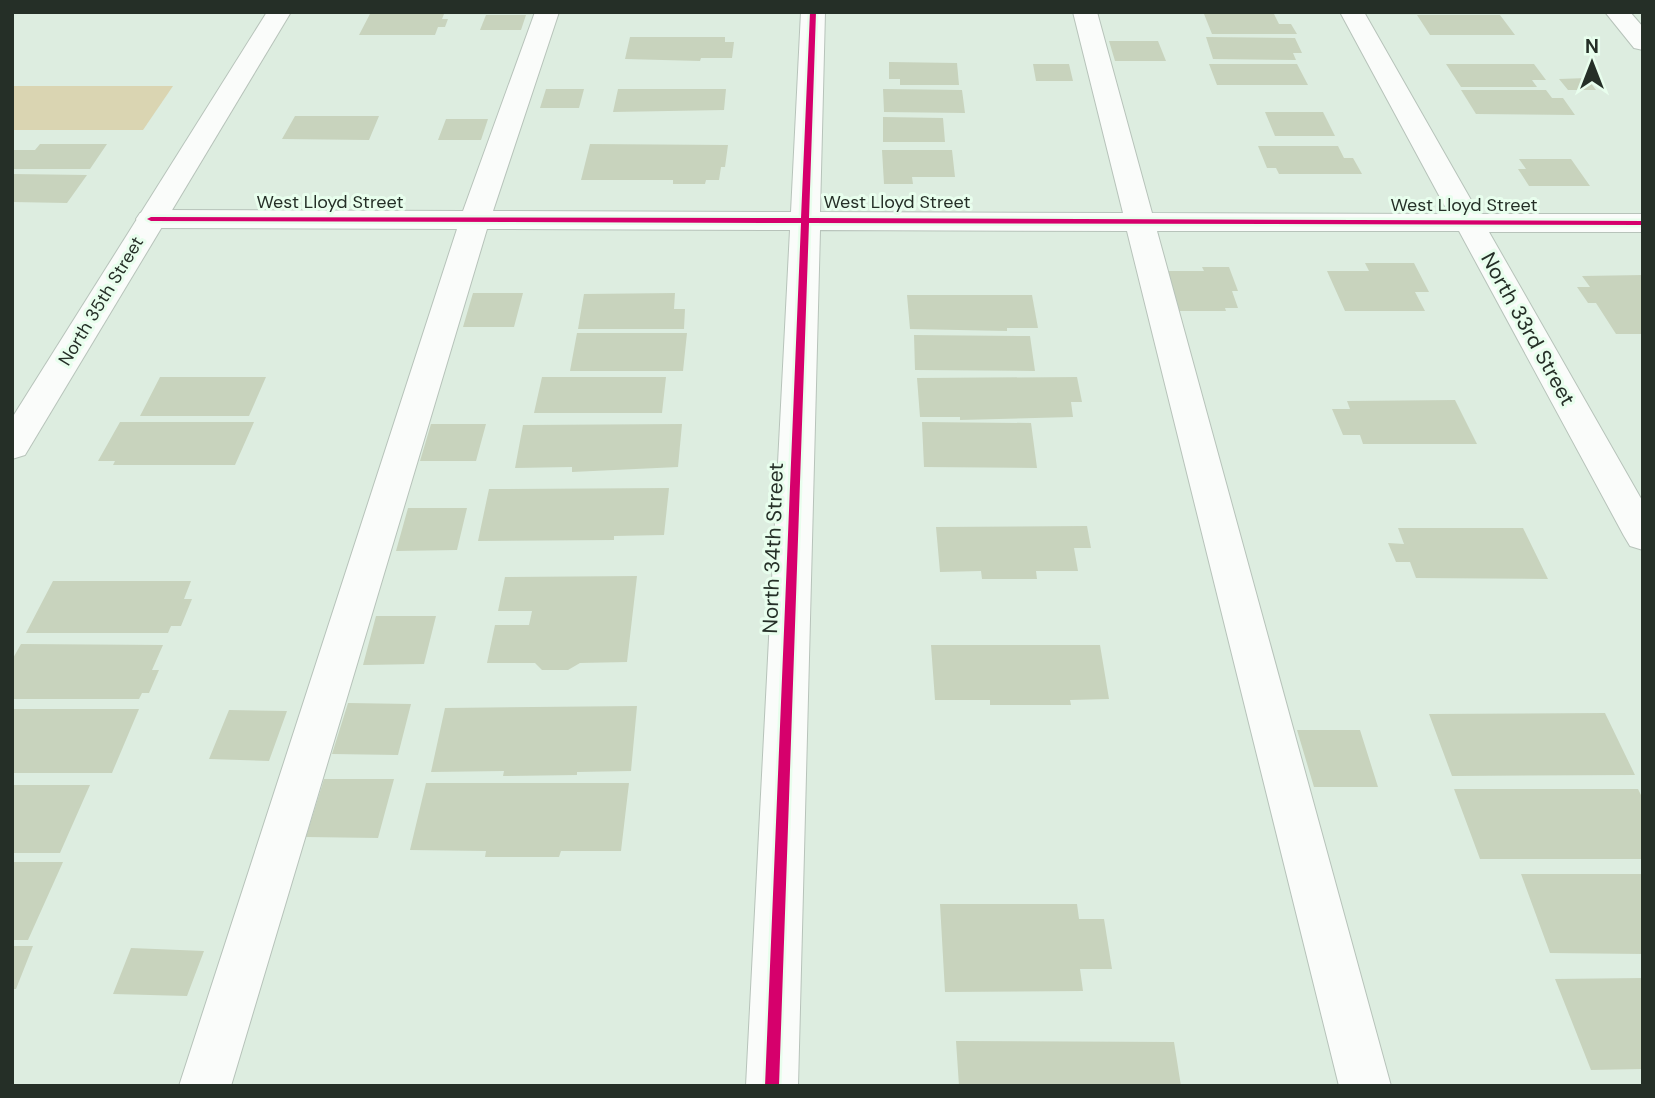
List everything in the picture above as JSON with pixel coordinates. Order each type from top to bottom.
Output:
[{"type":"street","name":"North 35th Street","points":[[16,436],[279,12]]},
{"type":"street","points":[[205,1086],[475,219],[547,12]]},
{"type":"street","name":"North 34th Street","points":[[772,1086],[813,12]]},
{"type":"street","points":[[1085,12],[1365,1086]]},
{"type":"street","name":"North 33rd Street","points":[[1352,12],[1643,536]]},
{"type":"street","points":[[1617,12],[1643,43]]},
{"type":"street","name":"West Lloyd Street","points":[[151,219],[1643,223]]},
{"type":"shaded area","points":[[12,86],[173,86],[143,130],[12,130]]},
{"type":"building","points":[[371,12],[444,14],[442,19],[448,19],[445,27],[438,27],[435,35],[359,35]]},
{"type":"building","points":[[1204,14],[1274,14],[1279,24],[1291,24],[1297,34],[1212,34]]},
{"type":"building","points":[[486,15],[526,15],[521,30],[480,30]]},
{"type":"building","points":[[1417,15],[1500,15],[1515,35],[1430,35]]},
{"type":"building","points":[[630,37],[725,37],[725,42],[734,42],[732,58],[701,58],[700,61],[625,59]]},
{"type":"building","points":[[1206,37],[1295,38],[1302,53],[1293,53],[1296,60],[1213,59]]},
{"type":"building","points":[[1109,41],[1158,41],[1166,61],[1115,61]]},
{"type":"building","points":[[889,62],[957,63],[959,85],[900,85],[900,79],[889,79]]},
{"type":"building","points":[[1033,64],[1069,64],[1073,81],[1036,81]]},
{"type":"building","points":[[1209,64],[1297,64],[1308,85],[1217,85]]},
{"type":"building","points":[[1446,64],[1534,64],[1546,80],[1532,80],[1537,87],[1461,87]]},
{"type":"building","points":[[1587,78],[1596,90],[1568,90],[1559,79]]},
{"type":"building","points":[[546,89],[584,89],[579,108],[540,108]]},
{"type":"building","points":[[618,89],[726,89],[724,110],[613,112]]},
{"type":"building","points":[[883,89],[962,90],[965,113],[884,112]]},
{"type":"building","points":[[1461,90],[1546,90],[1552,98],[1563,98],[1575,115],[1476,114]]},
{"type":"building","points":[[1265,112],[1323,112],[1335,136],[1275,136]]},
{"type":"building","points":[[295,116],[379,116],[369,140],[282,139]]},
{"type":"building","points":[[883,117],[943,118],[945,142],[883,142]]},
{"type":"building","points":[[446,119],[488,119],[481,140],[438,140]]},
{"type":"building","points":[[40,144],[107,144],[90,169],[12,169],[12,150],[35,150]]},
{"type":"building","points":[[590,144],[728,145],[725,167],[721,167],[719,180],[706,180],[705,184],[673,184],[673,180],[581,180]]},
{"type":"building","points":[[1258,146],[1338,146],[1344,158],[1353,158],[1362,174],[1279,174],[1276,168],[1267,168]]},
{"type":"building","points":[[882,150],[952,150],[955,177],[912,177],[913,184],[884,184]]},
{"type":"building","points":[[1519,159],[1571,159],[1590,186],[1529,186],[1518,169],[1526,169]]},
{"type":"building","points":[[12,174],[87,175],[67,203],[12,202]]},
{"type":"building","points":[[1365,263],[1414,263],[1429,292],[1415,292],[1425,311],[1345,311],[1327,271],[1369,271]]},
{"type":"building","points":[[1202,267],[1229,267],[1238,291],[1232,291],[1238,308],[1225,308],[1226,311],[1176,311],[1165,271],[1204,271]]},
{"type":"building","points":[[1643,275],[1643,334],[1616,334],[1596,303],[1588,303],[1577,287],[1590,287],[1582,276]]},
{"type":"building","points":[[473,293],[523,293],[514,327],[463,327]]},
{"type":"building","points":[[675,293],[674,309],[685,309],[684,329],[578,329],[584,294]]},
{"type":"building","points":[[907,295],[1032,295],[1038,328],[1007,328],[1007,331],[910,329]]},
{"type":"building","points":[[577,333],[687,333],[683,371],[570,371]]},
{"type":"building","points":[[914,335],[1030,336],[1035,371],[915,370]]},
{"type":"building","points":[[160,377],[266,377],[249,416],[140,416]]},
{"type":"building","points":[[542,377],[666,377],[662,413],[534,413]]},
{"type":"building","points":[[1077,377],[1082,402],[1071,402],[1073,417],[960,420],[960,417],[920,417],[917,378]]},
{"type":"building","points":[[1455,400],[1477,444],[1363,444],[1360,435],[1343,435],[1332,409],[1350,409],[1347,401]]},
{"type":"building","points":[[120,422],[254,422],[235,465],[113,465],[115,461],[98,461]]},
{"type":"building","points":[[922,422],[1031,423],[1037,468],[924,467]]},
{"type":"building","points":[[431,424],[486,424],[476,461],[420,461]]},
{"type":"building","points":[[682,424],[678,467],[572,472],[572,467],[515,468],[523,425]]},
{"type":"building","points":[[669,488],[664,535],[614,536],[614,540],[478,541],[489,489]]},
{"type":"building","points":[[408,508],[467,508],[457,550],[396,551]]},
{"type":"building","points":[[1087,526],[1091,548],[1074,548],[1078,571],[1036,571],[1037,579],[982,579],[981,571],[940,572],[936,527]]},
{"type":"building","points":[[1398,528],[1523,528],[1548,579],[1416,578],[1410,562],[1396,562],[1388,543],[1404,544]]},
{"type":"building","points":[[637,576],[627,662],[580,663],[568,670],[542,670],[535,663],[487,663],[495,625],[529,625],[532,611],[498,611],[505,577]]},
{"type":"building","points":[[53,581],[191,581],[184,599],[192,599],[181,626],[171,626],[168,633],[26,633]]},
{"type":"building","points":[[376,616],[436,616],[424,664],[363,665]]},
{"type":"building","points":[[21,644],[163,645],[152,670],[159,670],[149,693],[142,693],[139,699],[12,699],[12,660]]},
{"type":"building","points":[[931,645],[1100,645],[1109,699],[1070,700],[1071,705],[990,705],[990,700],[935,700]]},
{"type":"building","points":[[348,703],[411,704],[398,755],[332,754]]},
{"type":"building","points":[[637,706],[631,771],[503,776],[504,771],[431,772],[445,708]]},
{"type":"building","points":[[12,709],[139,709],[112,773],[12,773]]},
{"type":"building","points":[[229,710],[287,711],[269,761],[209,759]]},
{"type":"building","points":[[1605,713],[1635,775],[1452,776],[1429,714]]},
{"type":"building","points":[[1297,730],[1360,730],[1378,787],[1314,787]]},
{"type":"building","points":[[324,779],[394,779],[378,838],[306,837]]},
{"type":"building","points":[[426,783],[629,783],[621,851],[561,851],[559,857],[485,857],[486,851],[410,850]]},
{"type":"building","points":[[12,785],[90,785],[60,853],[12,853]]},
{"type":"building","points":[[1454,789],[1638,789],[1643,799],[1643,859],[1480,859]]},
{"type":"building","points":[[12,862],[63,862],[28,940],[12,940]]},
{"type":"building","points":[[1521,874],[1643,874],[1643,954],[1550,953]]},
{"type":"building","points":[[940,904],[1077,904],[1079,919],[1104,919],[1112,969],[1080,969],[1083,991],[945,992]]},
{"type":"building","points":[[12,946],[33,946],[16,989],[12,989]]},
{"type":"building","points":[[131,948],[204,951],[187,996],[113,994]]},
{"type":"building","points":[[1643,978],[1643,1069],[1591,1070],[1555,979]]},
{"type":"building","points":[[956,1041],[1174,1042],[1181,1086],[959,1086]]},
{"type":"cycle path","points":[[772,1086],[813,12]]},
{"type":"cycle path","points":[[151,219],[1643,223]]}]
